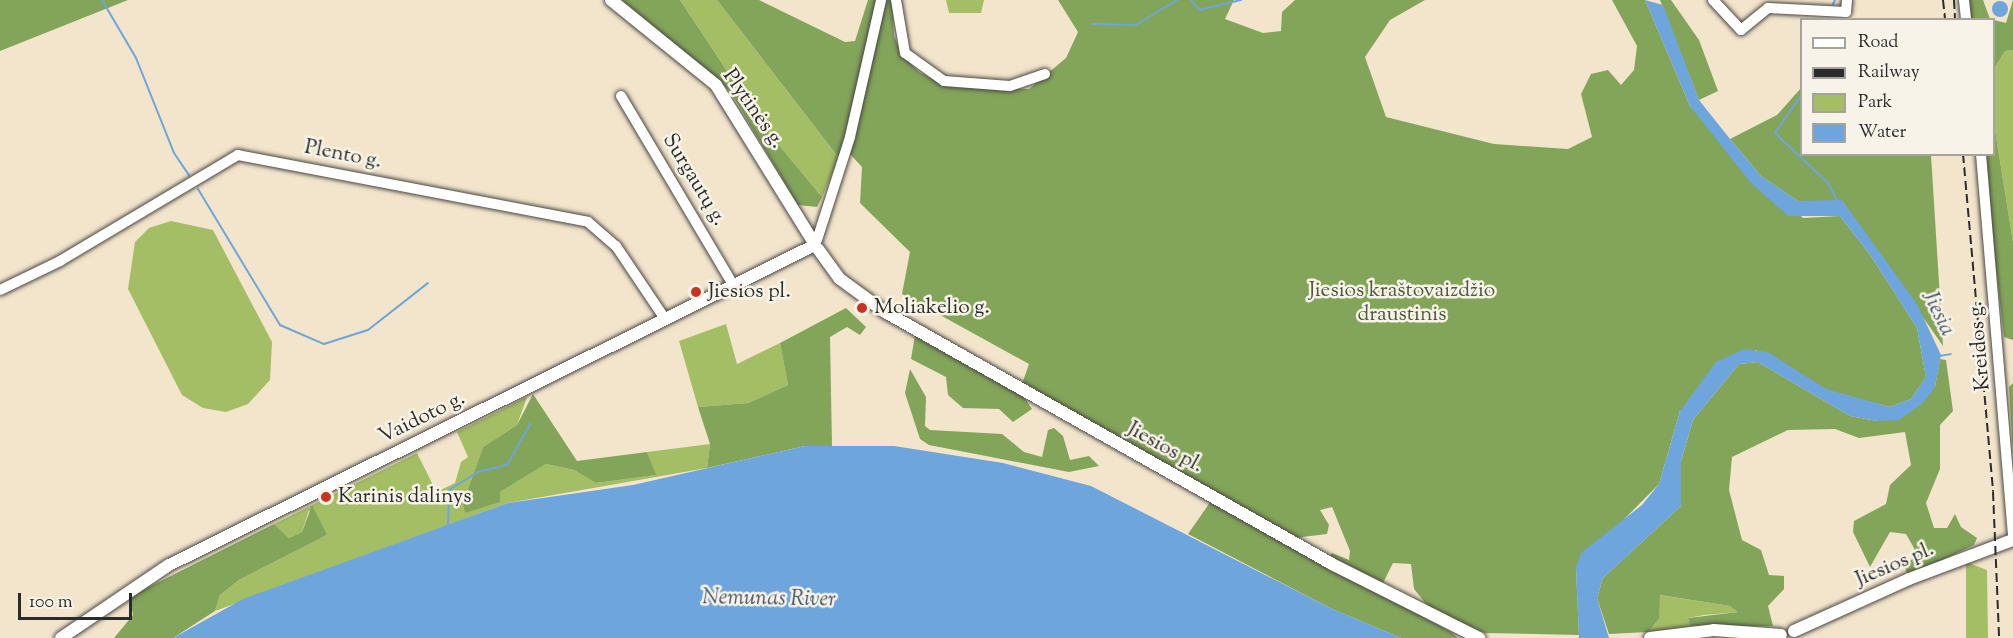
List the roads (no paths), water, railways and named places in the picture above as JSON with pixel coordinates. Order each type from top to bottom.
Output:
[{"type":"main road","name":"Plytinės g.","points":[[611,0],[716,85],[814,244]]},
{"type":"main road","name":"Vaidoto g.","points":[[61,638],[169,566],[814,244]]},
{"type":"main road","name":"Jiesios pl.","points":[[814,244],[840,279],[885,312],[1332,564],[1479,638]]},
{"type":"main road","name":"Jiesios pl.","points":[[1781,636],[1795,635],[1909,579],[2013,540]]},
{"type":"main road","points":[[1650,638],[1781,636]]},
{"type":"street","points":[[814,244],[850,137],[881,0]]},
{"type":"street","points":[[896,0],[905,53],[944,81],[1010,86],[1045,74]]},
{"type":"street","points":[[1713,0],[1741,30],[1768,9],[1845,12],[1847,0]]},
{"type":"street","points":[[1964,0],[1966,18]]},
{"type":"street","name":"Surgautų g.","points":[[621,96],[733,285]]},
{"type":"street","name":"Plento g.","points":[[0,290],[60,261],[238,155],[588,222],[616,246],[665,319]]},
{"type":"street","name":"Kreidos g.","points":[[1981,156],[2013,535]]},
{"type":"water","points":[[1645,0],[1663,5],[1699,100],[1730,139],[1761,176],[1798,201],[1842,200],[1917,304],[1941,355],[1935,387],[1923,403],[1899,420],[1877,421],[1850,416],[1758,362],[1739,364],[1693,420],[1681,461],[1681,506],[1603,578],[1597,598],[1609,638],[1579,638],[1576,568],[1581,553],[1642,505],[1659,484],[1680,411],[1716,362],[1744,349],[1768,352],[1826,389],[1890,407],[1911,399],[1926,377],[1917,328],[1871,256],[1840,216],[1788,216],[1751,183],[1690,106]]},
{"type":"water","points":[[1997,1],[2003,1],[2008,9],[2006,15],[1997,17],[1992,12],[1992,6]]},
{"type":"water","name":"Nemunas River","points":[[805,446],[894,446],[1003,463],[1091,486],[1330,608],[1401,638],[173,638],[243,599],[508,503],[633,485]]},
{"type":"waterway","points":[[102,0],[136,58],[174,153],[189,175]]},
{"type":"waterway","points":[[1092,24],[1136,25],[1177,0]]},
{"type":"waterway","points":[[1191,0],[1199,10],[1241,0]]},
{"type":"waterway","points":[[1833,4],[1835,0]]},
{"type":"waterway","points":[[1800,97],[1775,133],[1828,183],[1837,201]]},
{"type":"waterway","points":[[198,189],[280,325],[324,344],[368,330],[428,283]]},
{"type":"waterway","points":[[1939,356],[1951,354]]},
{"type":"waterway","points":[[448,527],[449,490],[478,472],[507,465],[531,423]]},
{"type":"railway","points":[[1943,0],[1945,18]]},
{"type":"railway","points":[[1954,0],[1955,18]]},
{"type":"railway","points":[[1963,156],[1993,492],[1999,638]]},
{"type":"place","name":"Jiesios pl.","points":[[696,292]]},
{"type":"place","name":"Moliakelio g.","points":[[862,308]]},
{"type":"place","name":"Karinis dalinys","points":[[326,497]]},
{"type":"park label","name":"Jiesios kraštovaizdžio draustinis","points":[[1402,303]]},
{"type":"water label","name":"Jiesia","points":[[1937,314]]}]
